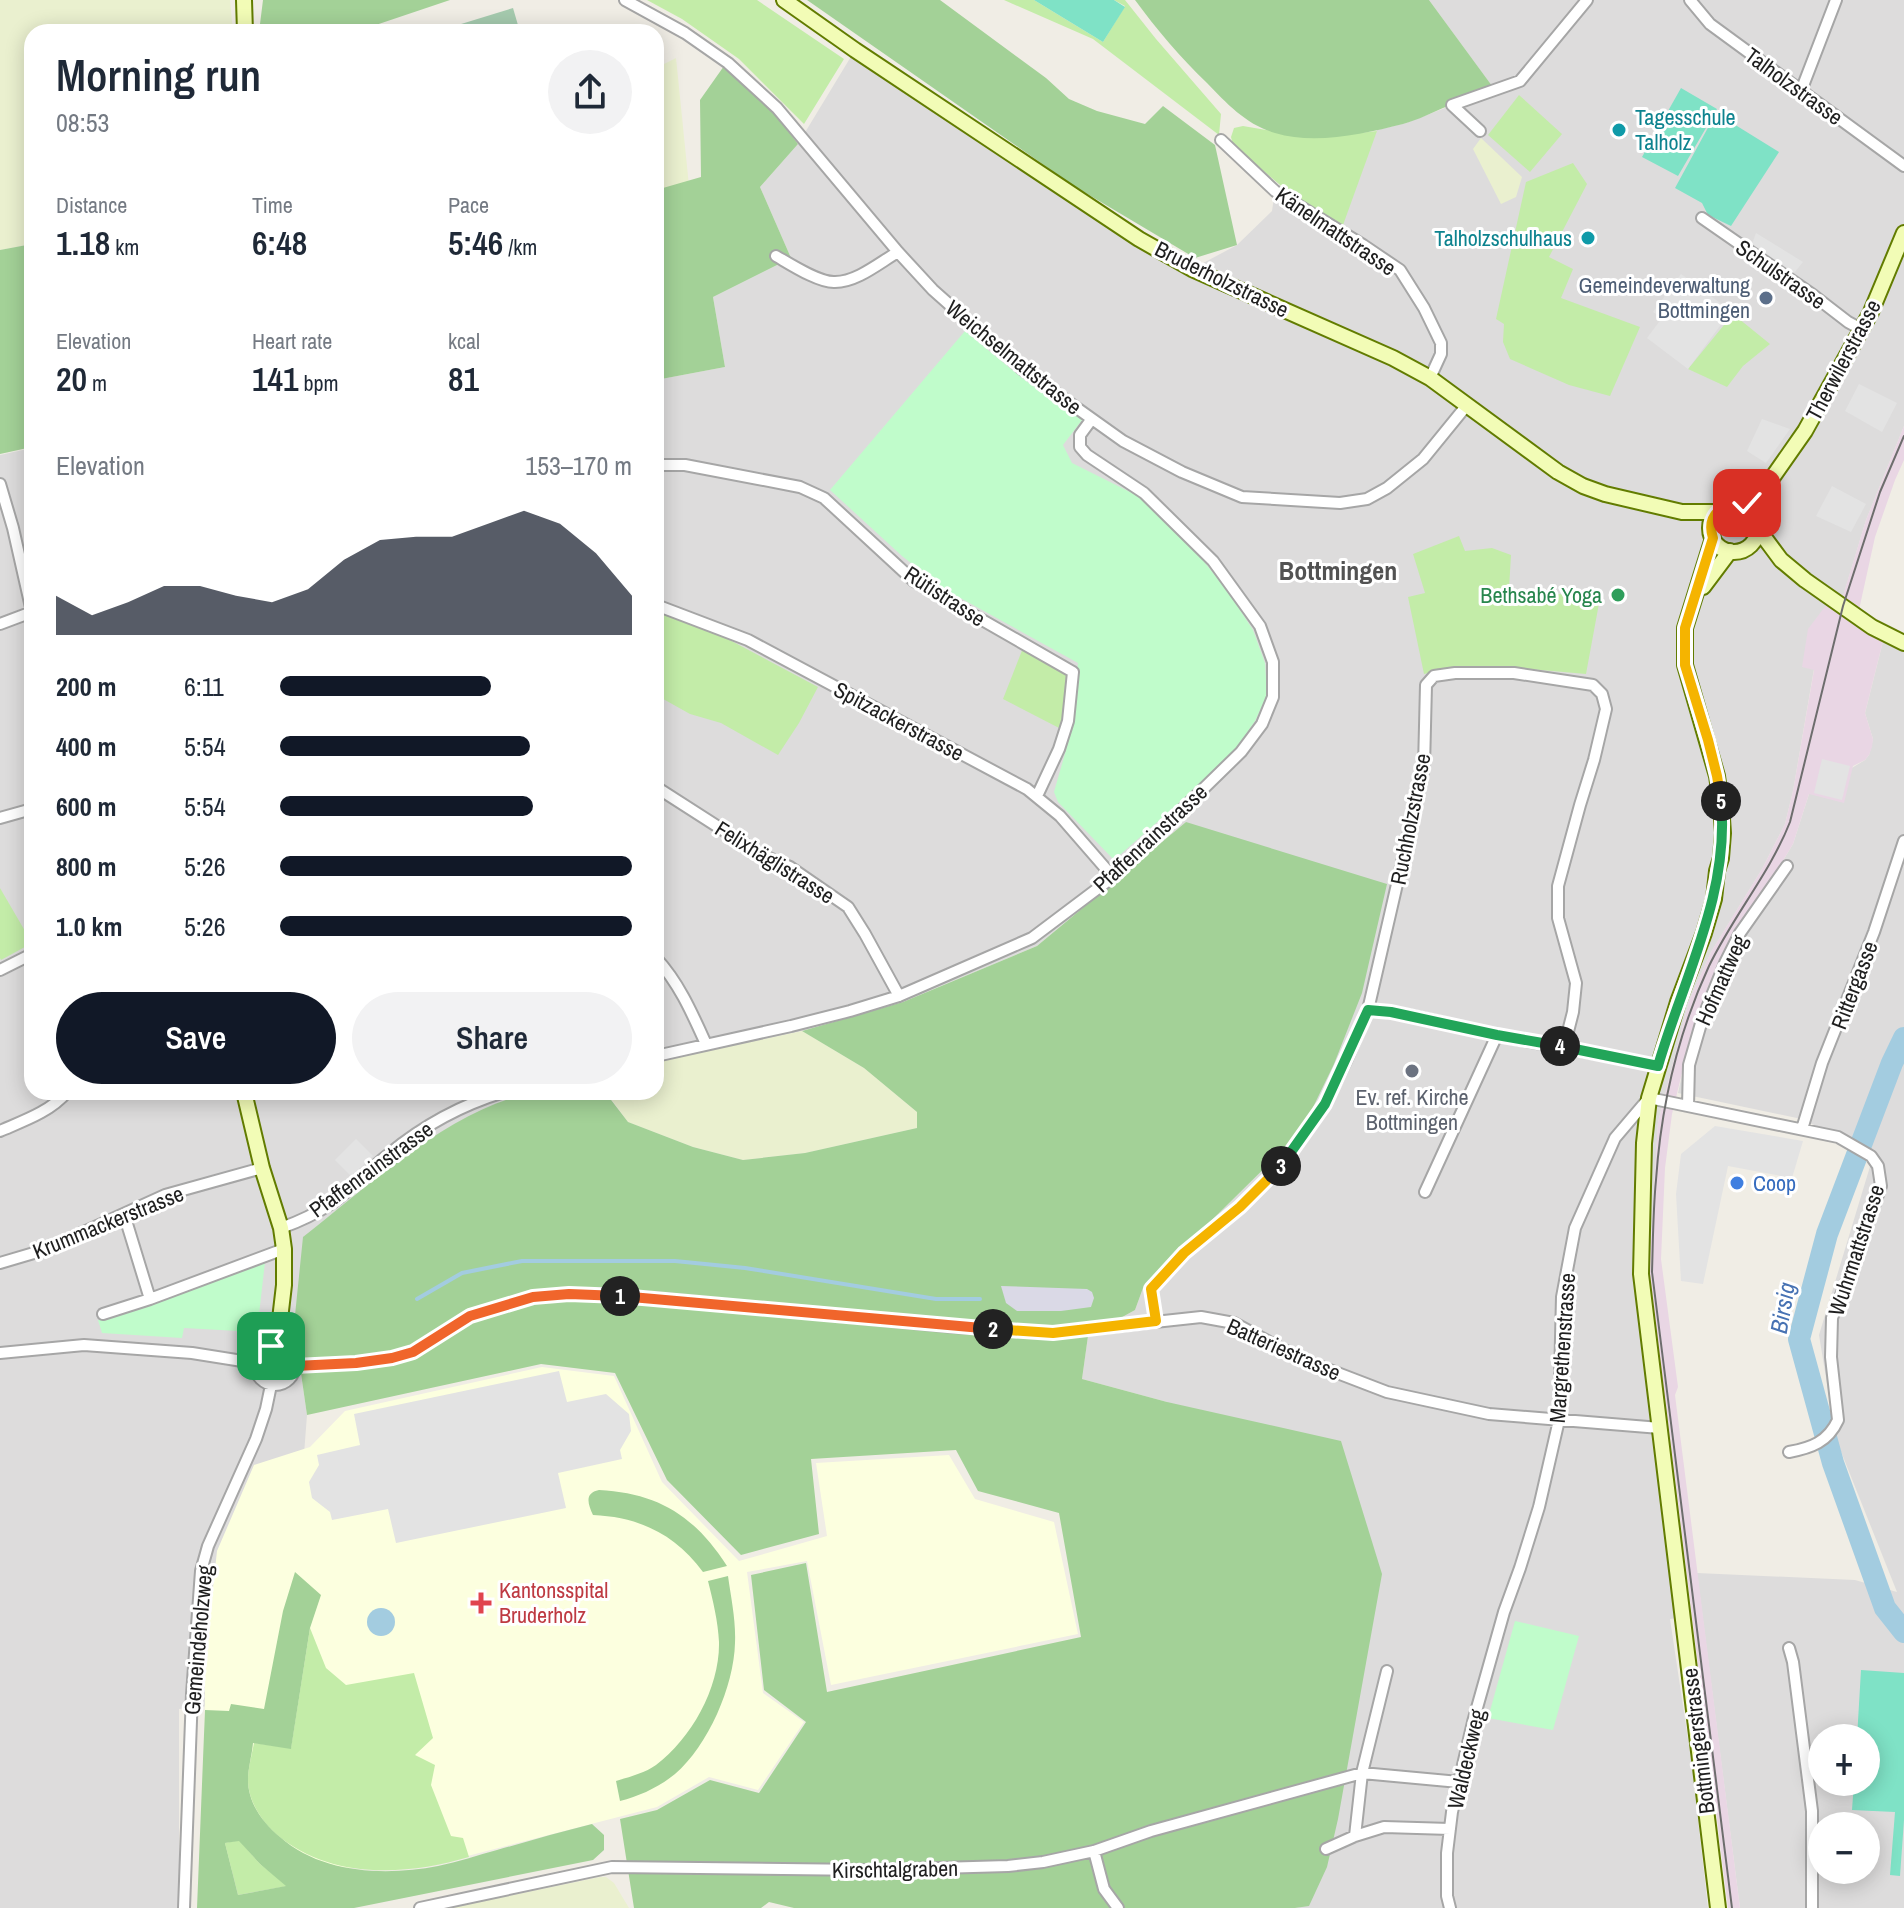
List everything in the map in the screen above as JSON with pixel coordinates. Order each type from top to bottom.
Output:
[{"type":"main road","points":[[244,0],[245,24]]},
{"type":"main road","name":"Bruderholzstrasse","points":[[784,0],[1139,239],[1192,269],[1393,358],[1430,378],[1574,482],[1605,494],[1682,512],[1716,512]]},
{"type":"main road","name":"Therwilerstrasse","points":[[1752,517],[1767,500],[1770,481],[1805,431],[1871,312],[1904,233]]},
{"type":"main road","points":[[1690,608],[1703,573],[1716,512],[1729,505],[1752,517],[1781,560]]},
{"type":"main road","name":"Bruderholzstrasse","points":[[1682,512],[1711,534]]},
{"type":"main road","points":[[1711,534],[1717,544],[1730,551],[1746,549],[1757,537],[1752,517]]},
{"type":"main road","points":[[1746,549],[1781,560],[1872,627],[1904,643]]},
{"type":"main road","points":[[1690,608],[1730,551]]},
{"type":"main road","name":"Bottmingerstrasse","points":[[1690,608],[1685,628],[1685,665],[1717,776],[1723,833],[1714,899],[1649,1098],[1644,1143],[1641,1274],[1718,1908]]},
{"type":"main road","points":[[246,1100],[284,1249],[284,1285],[277,1345]]},
{"type":"street","name":"Weichselmattstrasse","points":[[625,0],[685,33],[777,108],[933,290],[1022,369],[1123,441],[1182,472],[1242,497],[1340,503],[1367,499],[1387,488],[1423,459],[1467,405]]},
{"type":"street","points":[[1480,131],[1452,105],[1520,81],[1587,0]]},
{"type":"street","points":[[1801,91],[1836,0]]},
{"type":"street","name":"Talholzstrasse","points":[[1696,3],[1710,24],[1904,166]]},
{"type":"street","name":"Känelmattstrasse","points":[[1221,140],[1275,191],[1400,270],[1441,343],[1441,354],[1430,378]]},
{"type":"street","name":"Schulstrasse","points":[[1702,218],[1861,329]]},
{"type":"street","points":[[776,256],[804,273],[833,283],[855,278],[898,252]]},
{"type":"street","name":"Pfaffenrainstrasse","points":[[664,1054],[791,1026],[899,996],[1032,938],[1113,877],[1241,752],[1262,724],[1273,697],[1273,662],[1260,626],[1213,561],[1144,493],[1087,455],[1080,447],[1080,435],[1091,420]]},
{"type":"street","name":"Rütistrasse","points":[[664,465],[685,465],[800,487],[824,498],[914,581],[1073,672],[1064,735],[1037,796]]},
{"type":"street","points":[[0,484],[24,577]]},
{"type":"street","name":"Spitzackerstrasse","points":[[664,608],[748,640],[1027,789],[1060,816],[1113,877]]},
{"type":"street","points":[[0,624],[24,615]]},
{"type":"street","name":"Ruchholzstrasse","points":[[1156,1321],[1151,1289],[1184,1253],[1240,1207],[1279,1167],[1325,1104],[1368,1010],[1424,767],[1426,685],[1434,676],[1514,673],[1593,685],[1602,694],[1606,709],[1558,886],[1558,918],[1576,983],[1564,1047]]},
{"type":"street","name":"Felixhäglistrasse","points":[[664,792],[762,855],[790,867],[848,907],[899,996]]},
{"type":"street","points":[[0,818],[24,811]]},
{"type":"street","name":"Rittergasse","points":[[1802,1129],[1822,1063],[1874,932],[1904,841]]},
{"type":"street","name":"Hofmattweg","points":[[1688,1106],[1689,1065],[1702,1020],[1725,963],[1740,933],[1787,866]]},
{"type":"street","points":[[0,970],[24,958]]},
{"type":"street","points":[[664,967],[685,998],[706,1044]]},
{"type":"street","points":[[1368,1010],[1658,1066]]},
{"type":"street","points":[[1425,1192],[1497,1035]]},
{"type":"street","name":"Wuhrmattstrasse","points":[[1649,1098],[1838,1137],[1871,1156],[1878,1166],[1881,1186],[1832,1318],[1831,1357],[1838,1420],[1833,1429],[1812,1448],[1789,1452]]},
{"type":"street","name":"Margrethenstrasse","points":[[1504,1612],[1539,1507],[1559,1420],[1562,1297],[1575,1228],[1615,1138],[1649,1098]]},
{"type":"street","points":[[0,1131],[60,1100]]},
{"type":"street","name":"Pfaffenrainstrasse","points":[[281,1228],[332,1204],[420,1130],[478,1100]]},
{"type":"street","name":"Krummackerstrasse","points":[[0,1263],[44,1250],[165,1195],[262,1168]]},
{"type":"street","points":[[124,1214],[150,1299]]},
{"type":"street","points":[[103,1314],[284,1249]]},
{"type":"street","name":"Batteriestrasse","points":[[295,1366],[392,1358],[413,1352],[470,1316],[533,1297],[569,1294],[604,1294],[939,1326],[1053,1333],[1201,1317],[1234,1323],[1301,1359],[1387,1392],[1489,1414],[1660,1428]]},
{"type":"street","points":[[0,1353],[84,1345],[192,1353],[255,1363]]},
{"type":"street","points":[[277,1345],[288,1350],[295,1360],[295,1366],[285,1383],[271,1385],[261,1379],[255,1363],[265,1348],[277,1345]]},
{"type":"street","name":"Gemeindeholzweg","points":[[184,1908],[192,1694],[201,1571],[208,1546],[256,1439],[271,1385]]},
{"type":"street","name":"Waldeckweg","points":[[1450,1908],[1447,1853],[1450,1829],[1473,1722],[1504,1612]]},
{"type":"street","points":[[1789,1648],[1812,1811],[1812,1908]]},
{"type":"street","points":[[1355,1836],[1362,1773],[1387,1671]]},
{"type":"street","name":"Kirschtalgraben","points":[[420,1908],[612,1867],[856,1870],[1020,1865],[1094,1851],[1151,1831],[1362,1773],[1459,1782]]},
{"type":"street","points":[[1326,1849],[1384,1827],[1450,1829]]},
{"type":"street","points":[[1094,1851],[1104,1889],[1118,1908]]},
{"type":"shaded area","points":[[0,0],[230,0],[232,24],[24,24],[24,246],[0,250]]},
{"type":"shaded area","points":[[1429,0],[1904,0],[1904,426],[1866,520],[1838,613],[1814,669],[1785,824],[1762,869],[1711,952],[1689,1001],[1658,1122],[1650,1260],[1646,1273],[1660,1389],[1665,1395],[1691,1616],[1670,1619],[1692,1766],[1708,1908],[1295,1908],[1309,1905],[1167,1402],[1082,1379],[1088,1336],[1135,1310],[1143,1288],[1301,1132],[1186,822],[1037,946],[903,1002],[802,1031],[664,1060],[664,378],[725,367],[713,297],[791,258],[760,187],[798,144],[855,50],[1192,269],[1237,245],[1272,211],[1275,191],[1341,221],[1377,130],[1406,123],[1494,89]]},
{"type":"shaded area","points":[[513,8],[518,24],[461,24]]},
{"type":"shaded area","points":[[676,58],[689,186],[664,191],[664,64]]},
{"type":"shaded area","points":[[1481,138],[1522,177],[1516,197],[1501,204],[1473,149]]},
{"type":"shaded area","points":[[1756,233],[1803,262],[1794,273],[1752,244]]},
{"type":"shaded area","points":[[1681,274],[1731,311],[1688,369],[1647,338],[1662,318],[1653,312]]},
{"type":"shaded area","points":[[1859,384],[1897,403],[1882,432],[1845,411]]},
{"type":"shaded area","points":[[1762,419],[1790,429],[1766,463],[1747,451]]},
{"type":"shaded area","points":[[1904,426],[1904,460],[1875,537],[1857,619],[1884,637],[1865,713],[1873,739],[1872,747],[1865,760],[1853,766],[1844,803],[1809,794],[1793,844],[1703,1004],[1689,1044],[1672,1114],[1665,1168],[1661,1259],[1678,1387],[1675,1395],[1740,1908],[1728,1908],[1665,1396],[1660,1389],[1646,1273],[1650,1260],[1658,1122],[1689,1001],[1711,952],[1762,869],[1785,824],[1814,670],[1802,667],[1808,629],[1827,604],[1838,612],[1866,520]]},
{"type":"shaded area","points":[[24,450],[24,1100],[509,1100],[408,1154],[372,1183],[294,1325],[307,1415],[295,1572],[231,1704],[179,1709],[179,1908],[0,1908],[0,455]]},
{"type":"shaded area","points":[[1832,486],[1866,504],[1851,532],[1816,516]]},
{"type":"shaded area","points":[[1884,637],[1904,645],[1904,1908],[1740,1908],[1697,1573],[1855,1580],[1897,1592],[1836,1439],[1819,1335],[1875,1150],[1797,1118],[1678,1093],[1689,1044],[1703,1004],[1793,844],[1809,794],[1865,760],[1873,739],[1865,713]]},
{"type":"shaded area","points":[[1822,759],[1850,766],[1842,800],[1814,793]]},
{"type":"shaded area","points":[[802,1031],[864,1068],[917,1112],[917,1128],[805,1153],[743,1160],[693,1147],[628,1122],[612,1100],[664,1100],[664,1060]]},
{"type":"shaded area","points":[[1715,1126],[1803,1141],[1792,1178],[1728,1166],[1703,1284],[1681,1281],[1676,1194],[1681,1154]]},
{"type":"shaded area","points":[[356,1139],[373,1156],[351,1176],[335,1160]]},
{"type":"shaded area","points":[[1001,1286],[1087,1289],[1094,1298],[1091,1307],[1017,1311],[1006,1303]]},
{"type":"shaded area","name":"Kantonsspital Bruderholz","points":[[542,1367],[614,1376],[662,1482],[739,1561],[827,1536],[816,1463],[949,1455],[975,1499],[1054,1522],[1078,1634],[831,1685],[807,1561],[747,1572],[763,1693],[804,1722],[758,1790],[709,1777],[657,1807],[429,1866],[204,1871],[205,1659],[217,1551],[254,1465],[310,1447],[345,1411]]},
{"type":"shaded area","points":[[559,1371],[567,1402],[606,1394],[629,1414],[631,1431],[620,1450],[622,1459],[558,1473],[566,1508],[396,1543],[388,1509],[332,1520],[330,1512],[312,1498],[309,1482],[319,1465],[317,1455],[360,1445],[354,1414]]},
{"type":"shaded area","points":[[600,1877],[614,1883],[629,1908],[449,1908]]},
{"type":"green space","points":[[263,0],[450,0],[379,24],[260,24]]},
{"type":"green space","points":[[647,0],[757,0],[844,59],[804,124],[739,59],[682,19]]},
{"type":"green space","points":[[807,0],[940,0],[1046,78],[1069,99],[1097,111],[1145,124],[1163,106],[1215,145],[1237,245],[1195,258],[1074,186]]},
{"type":"green space","points":[[1004,0],[1034,0],[1103,42],[1125,6],[1114,0],[1125,0],[1221,114],[1219,135],[1093,39]]},
{"type":"green space","points":[[1034,0],[1114,0],[1125,7],[1103,42]]},
{"type":"green space","points":[[1135,0],[1429,0],[1495,90],[1409,122],[1372,131],[1323,138],[1275,133],[1246,119],[1222,99],[1160,33]]},
{"type":"green space","points":[[724,66],[769,106],[798,144],[760,187],[791,258],[713,297],[725,367],[664,378],[664,188],[701,177],[700,100]]},
{"type":"green space","points":[[1681,88],[1717,109],[1678,176],[1642,157]]},
{"type":"green space","points":[[1519,95],[1562,134],[1530,172],[1488,135]]},
{"type":"green space","points":[[1716,113],[1779,152],[1731,226],[1708,215],[1702,203],[1675,188]]},
{"type":"green space","points":[[1243,126],[1314,138],[1377,131],[1343,225],[1293,196],[1233,145],[1231,137],[1234,128]]},
{"type":"green space","points":[[1573,163],[1587,184],[1549,257],[1573,269],[1561,298],[1640,327],[1610,396],[1569,385],[1510,359],[1503,342],[1504,324],[1496,319],[1526,182]]},
{"type":"green space","points":[[24,246],[24,449],[0,454],[0,250]]},
{"type":"green space","points":[[1733,314],[1770,344],[1743,366],[1727,387],[1688,369]]},
{"type":"green space","points":[[965,331],[1022,378],[1082,420],[1063,445],[1072,463],[1144,499],[1202,559],[1253,630],[1265,663],[1267,695],[1255,721],[1238,746],[1114,860],[1058,802],[1054,792],[1068,743],[1078,663],[944,589],[902,556],[830,490]]},
{"type":"green space","points":[[1459,536],[1465,551],[1492,548],[1511,555],[1509,589],[1600,598],[1586,674],[1459,666],[1424,674],[1408,597],[1425,593],[1413,554]]},
{"type":"green space","points":[[664,614],[709,629],[818,687],[778,755],[721,723],[690,714],[664,699]]},
{"type":"green space","points":[[1023,648],[1069,674],[1061,729],[1003,699]]},
{"type":"green space","points":[[1186,822],[1387,884],[1362,993],[1334,1064],[1301,1132],[1143,1288],[1135,1310],[1088,1336],[1082,1379],[1167,1402],[1341,1441],[1382,1574],[1327,1867],[1309,1906],[1295,1908],[794,1908],[769,1902],[761,1908],[634,1908],[620,1819],[657,1810],[710,1780],[759,1793],[806,1722],[764,1690],[751,1575],[806,1563],[827,1692],[1081,1637],[1059,1513],[978,1491],[956,1450],[811,1459],[819,1534],[741,1555],[667,1480],[615,1373],[541,1364],[307,1415],[294,1325],[303,1237],[440,1132],[470,1115],[508,1100],[611,1100],[628,1122],[693,1147],[743,1160],[805,1153],[917,1128],[917,1112],[864,1068],[802,1031],[903,1002],[1037,946]]},
{"type":"green space","points":[[0,888],[24,929],[24,947],[0,958]]},
{"type":"green space","points":[[265,1262],[257,1332],[184,1328],[182,1338],[102,1333],[98,1320]]},
{"type":"green space","points":[[599,1490],[639,1496],[673,1510],[702,1533],[727,1566],[703,1572],[680,1547],[655,1530],[626,1519],[593,1515],[589,1496]]},
{"type":"green space","points":[[295,1572],[321,1595],[310,1628],[291,1749],[253,1743],[248,1775],[251,1797],[262,1819],[280,1837],[315,1859],[376,1871],[445,1864],[592,1824],[604,1835],[604,1850],[593,1860],[354,1908],[197,1908],[205,1710],[229,1711],[231,1704],[264,1709],[283,1611]],"holes":[[[239,1841],[286,1886],[238,1895],[225,1843]]]},
{"type":"green space","points":[[728,1576],[735,1643],[730,1678],[717,1714],[698,1748],[675,1774],[649,1790],[620,1801],[616,1781],[642,1773],[669,1754],[692,1726],[709,1694],[715,1676],[719,1642],[708,1581]]},
{"type":"green space","points":[[1515,1621],[1579,1636],[1553,1730],[1488,1718]]},
{"type":"green space","points":[[310,1628],[326,1668],[346,1685],[414,1673],[433,1738],[415,1755],[435,1765],[431,1785],[451,1836],[463,1838],[469,1857],[394,1870],[343,1866],[296,1848],[275,1833],[260,1816],[248,1780],[254,1743],[291,1748]]},
{"type":"green space","points":[[1861,1670],[1904,1673],[1904,1820],[1900,1876],[1890,1875],[1895,1812],[1852,1810],[1853,1796],[1880,1796],[1880,1724],[1858,1724]]},
{"type":"green space","points":[[239,1840],[260,1864],[288,1886],[238,1895],[225,1843]]},
{"type":"water","points":[[381,1608],[391,1612],[395,1622],[391,1632],[381,1636],[371,1632],[367,1622],[371,1612]]},
{"type":"waterway","name":"Birsig","points":[[1904,1038],[1827,1234],[1799,1339],[1833,1463],[1885,1608],[1904,1632]]},
{"type":"waterway","points":[[417,1299],[462,1273],[522,1261],[675,1261],[745,1268],[936,1299],[980,1299]]},
{"type":"tram line","points":[[1732,1908],[1652,1272],[1658,1153],[1673,1071],[1698,991],[1790,822],[1843,606],[1880,492],[1904,436]]},
{"type":"place","name":"Tagesschule Talholz","points":[[1619,130]]},
{"type":"place","name":"Talholzschulhaus","points":[[1588,238]]},
{"type":"place","name":"Gemeindeverwaltung Bottmingen","points":[[1766,298]]},
{"type":"place","name":"Bethsabé Yoga","points":[[1618,595]]},
{"type":"place","name":"Ev. ref. Kirche Bottmingen","points":[[1412,1071]]},
{"type":"place","name":"Coop","points":[[1737,1183]]},
{"type":"place","name":"Kantonsspital Bruderholz","points":[[481,1603]]},
{"type":"district","name":"Bottmingen","points":[[1338,571]]},
{"type":"route","points":[[271,1346],[288,1350],[295,1360],[295,1366],[392,1358],[413,1352],[470,1316],[533,1297],[569,1294],[604,1294],[826,1316],[1053,1333],[1156,1321],[1151,1289],[1184,1253],[1240,1207],[1279,1167],[1325,1104],[1368,1010],[1658,1066],[1714,899],[1723,833],[1717,776],[1685,665],[1685,628],[1713,538],[1710,529],[1713,517],[1722,507],[1744,506],[1747,503]]}]
